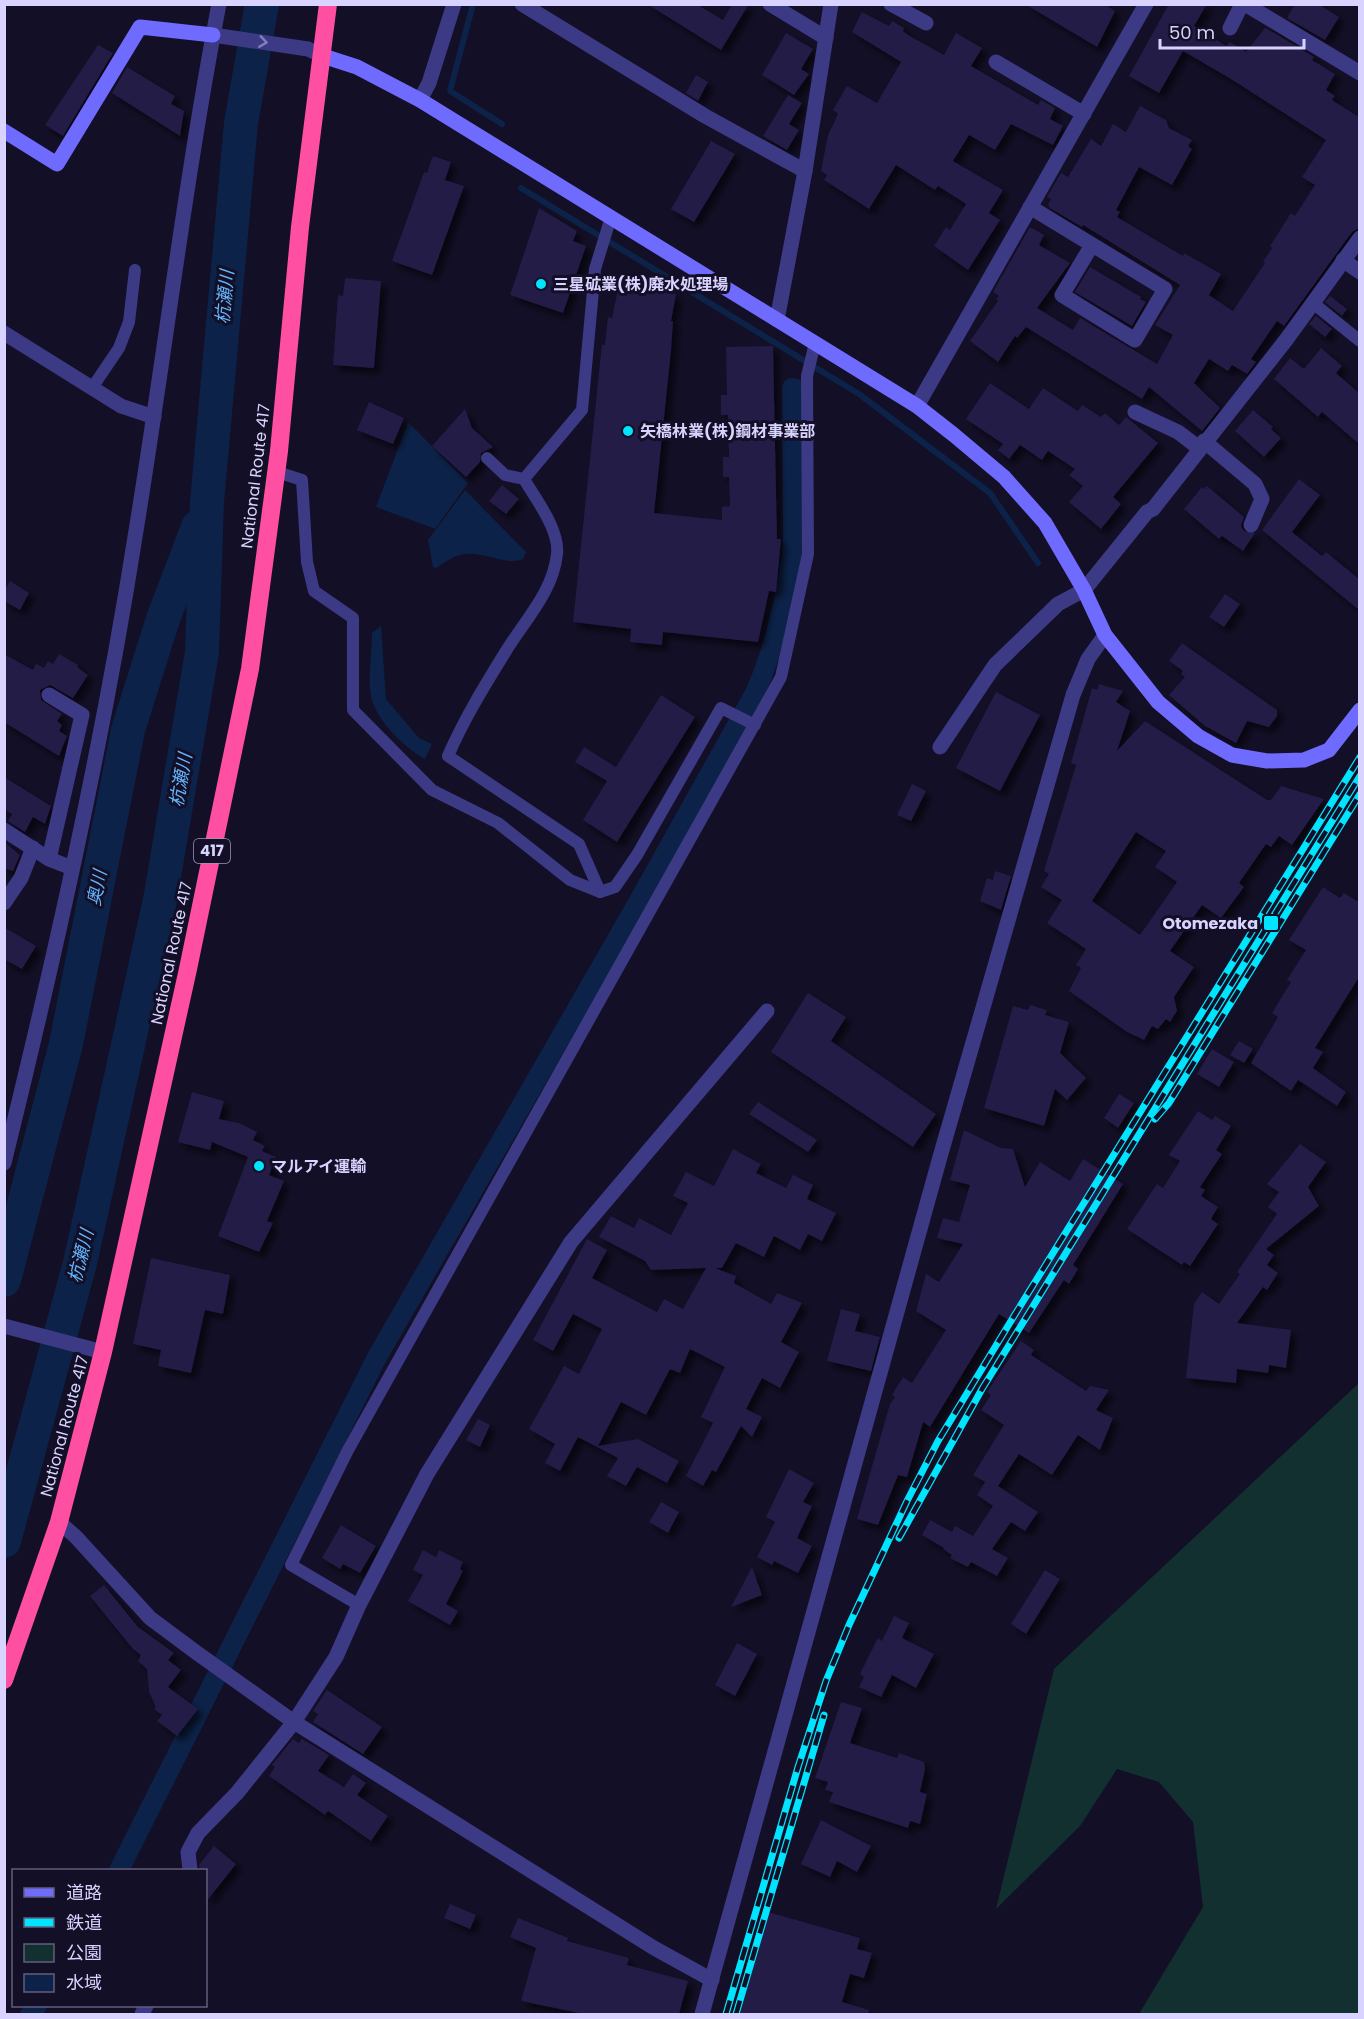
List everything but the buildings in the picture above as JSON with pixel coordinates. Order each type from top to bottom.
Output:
[{"type":"highway","name":"National Route 417","points":[[4,1680],[59,1522],[94,1350],[188,969],[250,669],[277,472],[315,53],[328,4]]},
{"type":"street","points":[[4,1163],[72,868],[135,540],[219,4]]},
{"type":"street","points":[[420,100],[429,83],[454,4]]},
{"type":"street","points":[[522,4],[705,116],[805,171]]},
{"type":"street","points":[[770,4],[826,38]]},
{"type":"street","points":[[777,320],[805,171],[831,4]]},
{"type":"street","points":[[891,4],[926,23]]},
{"type":"street","points":[[917,406],[1146,4]]},
{"type":"street","points":[[1230,28],[1244,4],[1359,73]]},
{"type":"street","points":[[4,131],[57,164],[140,27],[215,35],[315,53],[357,67],[420,100],[609,224],[777,320],[813,350],[917,406],[1011,484],[1045,523],[1084,590],[1105,635],[1158,702],[1198,736],[1232,755],[1267,761],[1304,760],[1329,750],[1359,710]]},
{"type":"street","points":[[996,62],[1084,114]]},
{"type":"street","points":[[1030,207],[1165,289],[1135,340],[1062,295],[1092,245]]},
{"type":"street","points":[[940,747],[995,665],[1058,604],[1084,590],[1148,512],[1153,509],[1312,303],[1359,238]]},
{"type":"street","points":[[1343,260],[1359,273]]},
{"type":"street","points":[[4,333],[121,406],[154,417]]},
{"type":"street","points":[[1135,412],[1202,444],[1255,484],[1262,499],[1251,525]]},
{"type":"street","points":[[702,2014],[940,1157],[1069,706],[1088,659],[1105,635]]},
{"type":"street","points":[[49,695],[82,715],[49,859]]},
{"type":"street","points":[[4,830],[49,859],[72,868]]},
{"type":"street","points":[[4,903],[21,878],[33,848]]},
{"type":"street","points":[[190,1869],[188,1852],[198,1833],[237,1793],[294,1722],[336,1657],[359,1605],[427,1474],[571,1242],[767,1011]]},
{"type":"street","points":[[5,1326],[94,1350]]},
{"type":"street","points":[[59,1522],[76,1537],[150,1618],[294,1722],[644,1942],[712,1980]]},
{"type":"lane","points":[[524,479],[582,410],[595,269],[609,224]]},
{"type":"lane","points":[[92,388],[119,348],[129,322],[135,270]]},
{"type":"lane","points":[[1312,303],[1359,341]]},
{"type":"lane","points":[[359,1605],[291,1565],[348,1450],[781,677],[808,554],[808,372],[813,350]]},
{"type":"lane","points":[[487,458],[505,475],[524,479],[549,519],[558,552],[544,596],[507,649],[461,726],[448,756],[579,844],[600,892]]},
{"type":"lane","points":[[277,472],[302,480],[307,562],[314,591],[353,618],[353,710],[432,790],[498,823],[570,880],[600,892],[615,887],[637,855],[721,708],[755,725]]},
{"type":"green space","points":[[1359,1383],[1359,2014],[1139,2014],[1203,1907],[1193,1822],[1159,1782],[1117,1769],[1080,1826],[996,1909],[1054,1669]]},
{"type":"water","points":[[408,422],[468,483],[435,529],[376,507]]},
{"type":"water","points":[[465,490],[526,552],[523,559],[510,561],[462,554],[436,568],[433,567],[428,540]]},
{"type":"water","points":[[381,626],[386,699],[419,738],[432,744],[425,759],[410,749],[386,726],[372,700],[370,676],[372,633]]},
{"type":"waterway","name":"杭瀬川","points":[[4,1541],[80,1263],[160,900],[202,652],[207,502],[241,123],[262,4]]},
{"type":"waterway","points":[[473,4],[450,91],[502,124]]},
{"type":"waterway","points":[[521,188],[859,394],[990,493],[1038,563]]},
{"type":"waterway","points":[[120,1869],[376,1359],[640,899],[756,691],[774,639],[791,564],[793,546],[792,388],[800,390]]},
{"type":"waterway","name":"奥川","points":[[4,1280],[66,1044],[128,730],[163,619],[198,527]]},
{"type":"waterway","points":[[30,2014],[36,2007]]},
{"type":"railway","points":[[726,2014],[798,1767],[826,1681],[849,1625],[907,1501],[938,1441],[1014,1316],[1360,757]]},
{"type":"railway","points":[[899,1538],[982,1389],[1360,776]]},
{"type":"railway","points":[[1155,1119],[1169,1103],[1360,794]]},
{"type":"railway","points":[[736,2014],[824,1715]]},
{"type":"place","name":"三星砿業(株)廃水処理場","points":[[541,284]]},
{"type":"place","name":"矢橋林業(株)鋼材事業部","points":[[628,431]]},
{"type":"place","name":"Otomezaka","points":[[1271,923]]},
{"type":"place","name":"マルアイ運輸","points":[[259,1166]]}]
